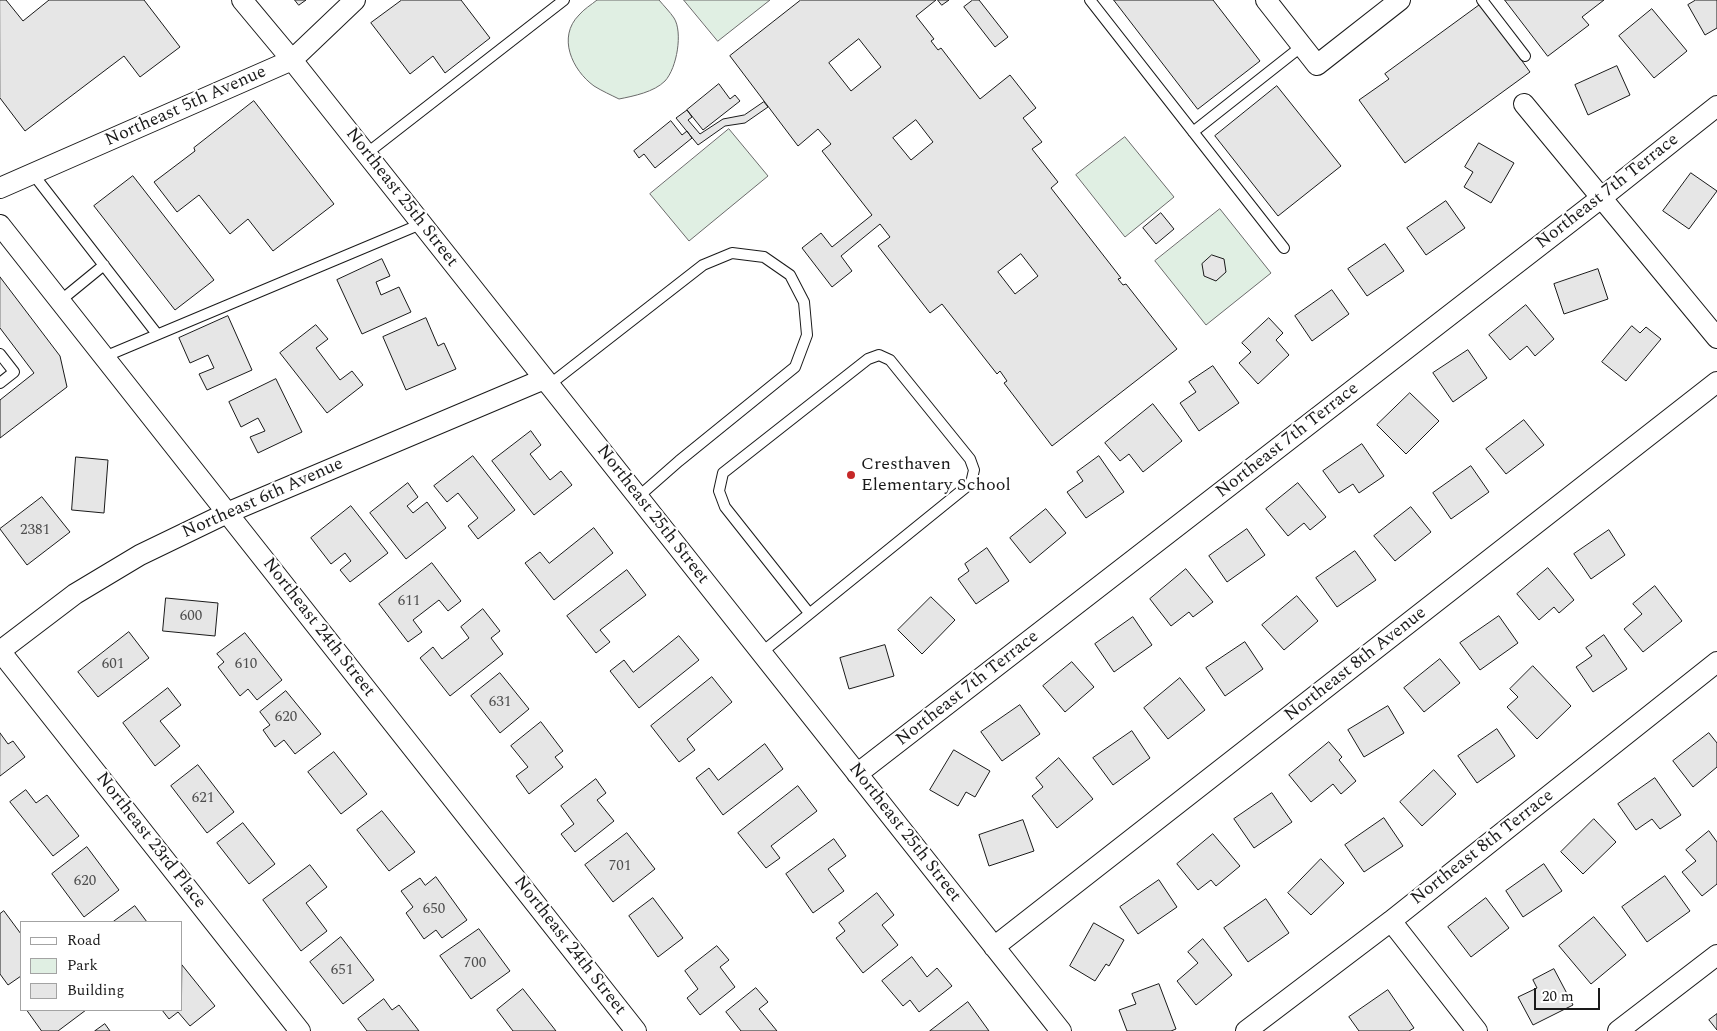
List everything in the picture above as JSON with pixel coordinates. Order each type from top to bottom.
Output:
[{"type":"street","name":"Northeast 25th Street","points":[[242,0],[292,60],[1061,1031]]},
{"type":"street","name":"Northeast 5th Avenue","points":[[0,188],[292,60],[356,0]]},
{"type":"street","points":[[1266,0],[1316,65],[1400,0]]},
{"type":"street","points":[[1524,104],[1717,338]]},
{"type":"street","name":"Northeast 7th Terrace","points":[[857,774],[1717,106]]},
{"type":"street","name":"Northeast 24th Street","points":[[0,225],[636,1031]]},
{"type":"street","name":"Northeast 6th Avenue","points":[[0,651],[75,594],[140,555],[227,513],[547,382]]},
{"type":"street","name":"Northeast 8th Avenue","points":[[994,947],[1717,382]]},
{"type":"street","name":"Northeast 23rd Place","points":[[0,651],[300,1031]]},
{"type":"street","name":"Northeast 8th Terrace","points":[[1246,1031],[1391,921],[1717,662]]},
{"type":"street","points":[[1391,921],[1477,1031]]},
{"type":"street","points":[[1618,1031],[1717,955]]},
{"type":"lane","points":[[366,154],[564,0]]},
{"type":"lane","points":[[1090,0],[1284,248]]},
{"type":"lane","points":[[1482,0],[1525,56]]},
{"type":"lane","points":[[1194,132],[1302,46]]},
{"type":"lane","points":[[33,174],[157,334]]},
{"type":"lane","points":[[104,357],[422,224]]},
{"type":"lane","points":[[547,382],[703,265],[732,253],[764,257],[790,276],[804,302],[807,335],[795,367],[679,461],[638,497]]},
{"type":"lane","points":[[60,301],[104,265]]},
{"type":"lane","points":[[0,354],[14,372],[0,383]]},
{"type":"lane","points":[[761,653],[971,483],[974,470],[970,459],[890,360],[879,355],[868,359],[723,473],[719,491],[725,507],[809,614]]},
{"type":"green space","points":[[597,0],[659,0],[674,18],[678,32],[677,50],[673,68],[665,81],[660,85],[644,93],[619,99],[594,86],[579,71],[570,53],[569,33],[572,24],[579,15]]},
{"type":"green space","points":[[684,0],[770,0],[718,41]]},
{"type":"green space","points":[[729,129],[768,176],[689,241],[650,194]]},
{"type":"green space","points":[[1125,137],[1174,197],[1125,237],[1076,175]]},
{"type":"green space","points":[[1220,209],[1271,273],[1206,325],[1155,261]]},
{"type":"building","points":[[0,0],[6,0],[23,21],[49,0],[144,0],[180,47],[140,77],[124,56],[25,131],[0,98]]},
{"type":"building","points":[[295,0],[306,0],[299,5]]},
{"type":"building","points":[[402,0],[461,0],[490,38],[445,73],[433,56],[410,74],[371,23]]},
{"type":"building","points":[[801,0],[936,0],[916,16],[934,39],[931,41],[938,50],[941,48],[980,99],[1010,75],[1036,108],[1023,118],[1042,142],[1032,149],[1058,182],[1051,188],[1121,278],[1118,279],[1123,285],[1126,284],[1177,349],[1052,446],[1004,383],[1007,381],[1000,371],[997,374],[942,304],[930,313],[878,246],[890,237],[880,224],[841,256],[852,271],[832,287],[802,248],[821,233],[832,247],[872,215],[822,151],[831,144],[818,129],[798,146],[730,56]],"holes":[[[859,39],[881,67],[851,91],[829,63]],[[916,120],[933,142],[911,160],[893,138]],[[1021,254],[1038,276],[1015,294],[998,272]]]},
{"type":"building","points":[[938,0],[949,0],[942,5]]},
{"type":"building","points":[[973,0],[979,0],[1008,37],[995,47],[964,7]]},
{"type":"building","points":[[1114,0],[1213,0],[1260,61],[1198,109]]},
{"type":"building","points":[[1505,0],[1604,0],[1582,17],[1589,25],[1548,56]]},
{"type":"building","points":[[1696,0],[1717,0],[1717,28],[1705,35],[1688,5]]},
{"type":"building","points":[[1481,4],[1530,72],[1405,163],[1359,100],[1389,79],[1385,74]]},
{"type":"building","points":[[1652,9],[1687,51],[1654,78],[1619,36]]},
{"type":"building","points":[[1617,66],[1630,95],[1588,115],[1575,85]]},
{"type":"building","points":[[719,84],[730,99],[735,95],[740,101],[703,130],[687,110]]},
{"type":"building","points":[[1277,86],[1341,166],[1278,216],[1215,136]]},
{"type":"building","points":[[254,101],[334,204],[273,251],[248,219],[230,234],[199,195],[177,212],[154,182],[195,151],[194,148]]},
{"type":"building","points":[[764,102],[768,107],[745,123],[725,126],[698,145],[676,118],[687,110],[692,117],[688,120],[700,134],[723,119],[744,115]]},
{"type":"building","points":[[671,121],[682,135],[687,131],[692,138],[655,168],[644,154],[639,158],[634,151]]},
{"type":"building","points":[[1479,143],[1514,163],[1491,203],[1464,187],[1473,172],[1465,167]]},
{"type":"building","points":[[1691,173],[1717,191],[1689,229],[1663,211]]},
{"type":"building","points":[[133,176],[214,280],[175,310],[94,206]]},
{"type":"building","points":[[1446,201],[1465,228],[1426,255],[1407,228]]},
{"type":"building","points":[[1161,213],[1174,229],[1156,244],[1143,228]]},
{"type":"building","points":[[1385,244],[1404,271],[1367,296],[1348,269]]},
{"type":"building","points":[[1212,255],[1224,259],[1226,272],[1216,281],[1204,276],[1202,264]]},
{"type":"building","points":[[382,259],[390,276],[376,282],[381,295],[399,287],[411,312],[362,334],[337,280]]},
{"type":"building","points":[[1598,269],[1608,299],[1564,314],[1554,284]]},
{"type":"building","points":[[0,277],[60,356],[67,387],[0,438],[0,400],[34,373],[0,328]]},
{"type":"building","points":[[1332,290],[1349,314],[1312,341],[1295,316]]},
{"type":"building","points":[[1526,305],[1554,339],[1535,356],[1527,346],[1510,360],[1489,335]]},
{"type":"building","points":[[228,316],[252,370],[207,390],[199,374],[214,368],[208,355],[190,363],[179,338]]},
{"type":"building","points":[[426,318],[438,346],[444,343],[456,369],[406,390],[383,337]]},
{"type":"building","points":[[1269,318],[1283,333],[1276,340],[1289,355],[1258,384],[1239,363],[1251,352],[1242,343]]},
{"type":"building","points":[[316,325],[328,339],[316,348],[340,380],[352,371],[363,385],[327,413],[280,353]]},
{"type":"building","points":[[1632,326],[1640,333],[1646,327],[1661,339],[1626,381],[1602,362]]},
{"type":"building","points":[[1468,350],[1487,378],[1453,402],[1433,373]]},
{"type":"building","points":[[1213,366],[1239,403],[1199,431],[1180,403],[1196,392],[1189,382]]},
{"type":"building","points":[[276,379],[302,432],[258,453],[250,437],[265,431],[258,418],[241,427],[229,402]]},
{"type":"building","points":[[1410,393],[1439,421],[1406,454],[1377,425]]},
{"type":"building","points":[[1153,404],[1182,441],[1143,472],[1129,454],[1120,461],[1105,443]]},
{"type":"building","points":[[1524,420],[1544,445],[1506,474],[1486,449]]},
{"type":"building","points":[[531,431],[541,445],[530,454],[550,480],[561,471],[572,485],[534,515],[492,461]]},
{"type":"building","points":[[1362,444],[1384,476],[1359,493],[1353,484],[1339,493],[1323,471]]},
{"type":"building","points":[[473,456],[515,510],[478,539],[468,526],[478,518],[458,493],[447,502],[434,486]]},
{"type":"building","points":[[1099,456],[1124,492],[1086,518],[1067,492],[1083,481],[1077,472]]},
{"type":"building","points":[[76,457],[108,460],[104,513],[72,510]]},
{"type":"building","points":[[1471,466],[1489,492],[1451,519],[1433,493]]},
{"type":"building","points":[[408,483],[418,497],[407,506],[413,513],[427,502],[446,528],[406,559],[370,513]]},
{"type":"building","points":[[1298,483],[1326,517],[1310,530],[1304,523],[1288,536],[1266,509]]},
{"type":"building","points":[[42,497],[70,532],[27,565],[0,529]]},
{"type":"building","points":[[351,506],[388,553],[350,582],[340,570],[351,561],[345,553],[331,564],[311,538]]},
{"type":"building","points":[[1411,507],[1431,532],[1395,561],[1374,536]]},
{"type":"building","points":[[1046,509],[1066,533],[1030,563],[1010,538]]},
{"type":"building","points":[[594,528],[613,553],[554,600],[525,563],[540,552],[549,563]]},
{"type":"building","points":[[1247,529],[1265,555],[1227,582],[1209,556]]},
{"type":"building","points":[[1609,530],[1625,555],[1591,579],[1574,554]]},
{"type":"building","points":[[987,548],[1009,581],[976,604],[958,579],[969,571],[965,564]]},
{"type":"building","points":[[1355,551],[1376,580],[1337,607],[1316,578]]},
{"type":"building","points":[[432,563],[461,601],[448,611],[439,600],[413,620],[422,632],[408,642],[379,604]]},
{"type":"building","points":[[1548,568],[1574,600],[1559,613],[1554,607],[1539,620],[1517,594]]},
{"type":"building","points":[[1186,569],[1213,602],[1193,617],[1189,612],[1171,626],[1150,599]]},
{"type":"building","points":[[627,570],[646,595],[600,630],[610,642],[596,653],[567,616]]},
{"type":"building","points":[[1655,586],[1682,621],[1643,652],[1624,629],[1642,614],[1633,604]]},
{"type":"building","points":[[1297,596],[1318,621],[1284,650],[1262,625]]},
{"type":"building","points":[[931,597],[955,620],[922,654],[898,630]]},
{"type":"building","points":[[166,598],[218,603],[215,636],[163,631]]},
{"type":"building","points":[[483,609],[500,631],[491,638],[503,654],[450,696],[420,658],[433,647],[442,659],[469,638],[461,627]]},
{"type":"building","points":[[1499,616],[1518,643],[1480,670],[1460,643]]},
{"type":"building","points":[[1133,617],[1152,645],[1114,672],[1095,644]]},
{"type":"building","points":[[129,632],[149,658],[98,697],[78,672]]},
{"type":"building","points":[[245,633],[282,680],[257,700],[248,689],[240,696],[218,667],[224,662],[217,654]]},
{"type":"building","points":[[1604,635],[1627,669],[1593,692],[1576,667],[1592,656],[1586,648]]},
{"type":"building","points":[[679,636],[699,660],[639,708],[610,671],[624,660],[633,672]]},
{"type":"building","points":[[1245,642],[1263,669],[1225,696],[1206,668]]},
{"type":"building","points":[[885,645],[894,676],[849,689],[840,658]]},
{"type":"building","points":[[1440,659],[1460,683],[1424,712],[1404,688]]},
{"type":"building","points":[[1072,662],[1094,687],[1065,712],[1043,686]]},
{"type":"building","points":[[1533,666],[1571,706],[1537,739],[1507,707],[1518,697],[1510,689]]},
{"type":"building","points":[[500,673],[529,709],[500,733],[471,696]]},
{"type":"building","points":[[712,677],[732,702],[687,739],[695,750],[679,762],[651,726]]},
{"type":"building","points":[[1180,678],[1205,710],[1168,739],[1144,708]]},
{"type":"building","points":[[168,688],[181,705],[160,721],[180,746],[155,766],[123,723]]},
{"type":"building","points":[[286,691],[321,734],[295,754],[284,740],[275,747],[263,730],[270,725],[260,712]]},
{"type":"building","points":[[1020,705],[1040,734],[1002,761],[981,732]]},
{"type":"building","points":[[1388,706],[1404,733],[1364,757],[1348,730]]},
{"type":"building","points":[[541,722],[563,751],[555,757],[563,767],[529,794],[516,776],[528,767],[511,746]]},
{"type":"building","points":[[1497,729],[1515,756],[1477,783],[1458,756]]},
{"type":"building","points":[[1132,731],[1150,758],[1113,785],[1093,758]]},
{"type":"building","points":[[0,733],[8,744],[13,741],[25,757],[0,776]]},
{"type":"building","points":[[1709,733],[1717,743],[1717,767],[1693,787],[1673,761]]},
{"type":"building","points":[[1329,742],[1342,757],[1339,760],[1356,781],[1341,794],[1333,784],[1311,802],[1289,775]]},
{"type":"building","points":[[765,744],[783,769],[723,815],[696,778],[709,768],[718,780]]},
{"type":"building","points":[[954,750],[990,771],[975,797],[966,792],[958,806],[930,790]]},
{"type":"building","points":[[334,752],[367,794],[341,814],[308,772]]},
{"type":"building","points":[[1059,758],[1093,799],[1057,828],[1032,796],[1043,787],[1036,778]]},
{"type":"building","points":[[198,765],[234,812],[207,833],[171,786]]},
{"type":"building","points":[[1434,770],[1456,794],[1422,826],[1400,802]]},
{"type":"building","points":[[1655,778],[1681,815],[1660,829],[1652,819],[1636,830],[1618,804]]},
{"type":"building","points":[[596,779],[606,793],[597,800],[614,821],[575,852],[561,834],[574,824],[561,806]]},
{"type":"building","points":[[798,786],[817,811],[771,846],[780,858],[766,868],[738,833]]},
{"type":"building","points":[[26,790],[36,803],[47,795],[79,836],[53,856],[10,802]]},
{"type":"building","points":[[1272,793],[1292,822],[1254,848],[1234,819]]},
{"type":"building","points":[[382,811],[415,852],[389,871],[357,830]]},
{"type":"building","points":[[1384,818],[1403,846],[1364,872],[1345,845]]},
{"type":"building","points":[[1594,819],[1616,842],[1583,874],[1561,852]]},
{"type":"building","points":[[1023,820],[1034,851],[989,866],[979,835]]},
{"type":"building","points":[[243,823],[275,864],[249,884],[217,843]]},
{"type":"building","points":[[1709,831],[1717,842],[1717,884],[1702,896],[1682,872],[1696,861],[1686,850]]},
{"type":"building","points":[[627,833],[655,869],[613,902],[585,865]]},
{"type":"building","points":[[1213,834],[1240,866],[1216,886],[1211,880],[1198,890],[1177,864]]},
{"type":"building","points":[[834,839],[846,856],[828,869],[844,891],[813,913],[786,874]]},
{"type":"building","points":[[87,847],[119,890],[84,917],[52,874]]},
{"type":"building","points":[[1321,859],[1344,883],[1311,915],[1288,893]]},
{"type":"building","points":[[1544,864],[1562,891],[1523,917],[1506,891]]},
{"type":"building","points":[[310,865],[327,887],[306,903],[327,931],[301,951],[263,900]]},
{"type":"building","points":[[1665,876],[1690,911],[1647,942],[1622,907]]},
{"type":"building","points":[[436,877],[467,920],[442,938],[436,930],[424,939],[406,913],[413,907],[401,891],[420,878],[425,885]]},
{"type":"building","points":[[1159,880],[1177,907],[1138,934],[1120,907]]},
{"type":"building","points":[[877,893],[894,915],[882,925],[898,945],[863,973],[836,938],[845,931],[839,923]]},
{"type":"building","points":[[653,898],[683,938],[658,957],[629,916]]},
{"type":"building","points":[[1486,898],[1509,928],[1471,957],[1448,927]]},
{"type":"building","points":[[1266,899],[1289,933],[1248,962],[1224,928]]},
{"type":"building","points":[[135,906],[146,921],[114,921]]},
{"type":"building","points":[[4,911],[20,933],[20,977],[8,985],[0,974],[0,914]]},
{"type":"building","points":[[1594,917],[1626,955],[1591,984],[1559,946]]},
{"type":"building","points":[[1094,923],[1124,940],[1109,966],[1106,964],[1095,981],[1070,966]]},
{"type":"building","points":[[479,929],[510,971],[471,999],[440,956]]},
{"type":"building","points":[[341,937],[374,980],[343,1004],[310,962]]},
{"type":"building","points":[[1203,939],[1232,975],[1196,1005],[1177,981],[1198,963],[1188,952]]},
{"type":"building","points":[[717,946],[729,960],[720,967],[735,987],[700,1015],[687,998],[698,989],[685,971]]},
{"type":"building","points":[[912,957],[927,977],[937,968],[952,986],[919,1012],[910,1000],[903,1006],[882,981]]},
{"type":"building","points":[[182,965],[215,1006],[190,1026],[178,1012],[169,1019],[163,1011],[182,1011]]},
{"type":"building","points":[[1554,969],[1573,1005],[1533,1025],[1518,997],[1537,988],[1533,980]]},
{"type":"building","points":[[1159,984],[1176,1029],[1171,1031],[1127,1031],[1119,1010],[1136,1004],[1132,994]]},
{"type":"building","points":[[756,988],[768,1002],[759,1009],[777,1031],[741,1031],[726,1012]]},
{"type":"building","points":[[523,989],[556,1031],[513,1031],[497,1010]]},
{"type":"building","points":[[1388,990],[1414,1028],[1409,1031],[1359,1031],[1349,1017]]},
{"type":"building","points":[[384,999],[392,1010],[399,1005],[419,1031],[367,1031],[358,1019]]},
{"type":"building","points":[[968,1002],[989,1031],[930,1031]]},
{"type":"building","points":[[28,1011],[85,1011],[58,1031],[42,1031]]},
{"type":"building","points":[[1717,1014],[1717,1030],[1709,1020]]},
{"type":"building","points":[[105,1024],[110,1031],[95,1031]]},
{"type":"place","name":"Cresthaven Elementary School","points":[[851,475]]}]
